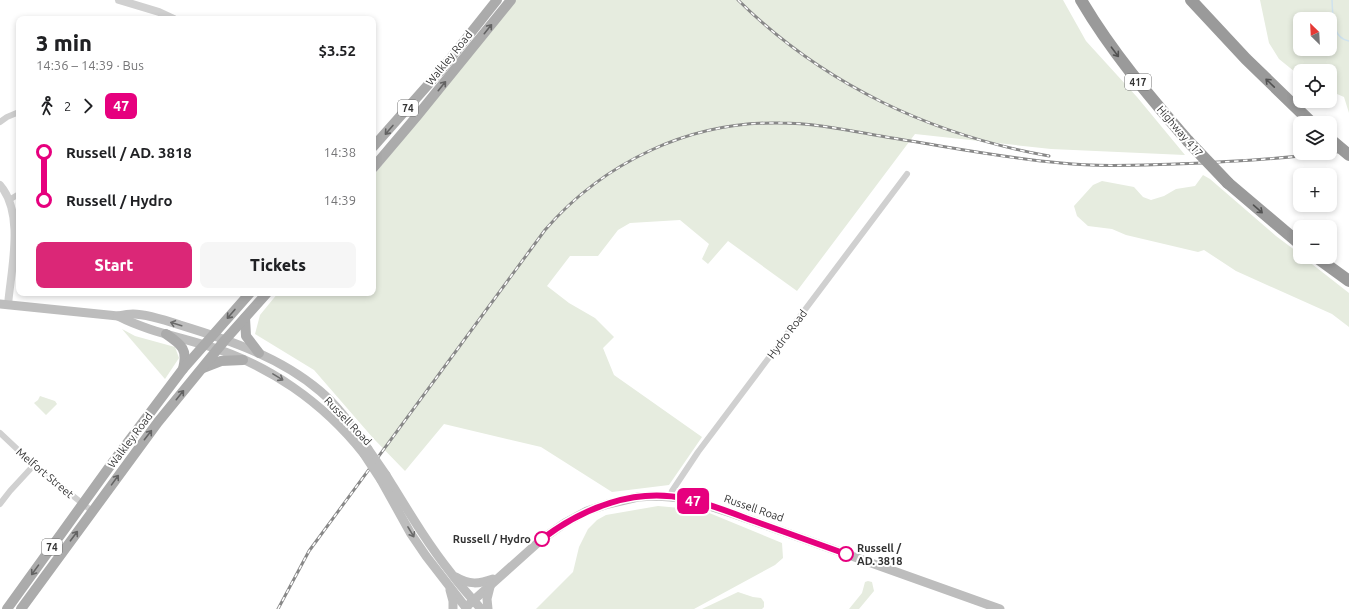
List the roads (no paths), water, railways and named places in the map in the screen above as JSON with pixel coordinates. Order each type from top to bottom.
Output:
[{"type":"highway","points":[[1078,0],[1093,20]]},
{"type":"highway","name":"Highway 417","points":[[1082,0],[1106,40],[1151,98],[1188,141],[1228,183],[1293,238]]},
{"type":"highway","points":[[1191,0],[1246,59],[1305,116]]},
{"type":"highway","points":[[1337,145],[1349,155]]},
{"type":"highway","points":[[1326,264],[1349,281]]},
{"type":"main road","name":"Walkley Road","points":[[376,144],[442,69],[500,14],[511,0]]},
{"type":"main road","name":"Walkley Road","points":[[376,164],[471,41],[494,4]]},
{"type":"main road","name":"Walkley Road","points":[[7,609],[183,369],[247,296]]},
{"type":"main road","name":"Walkley Road","points":[[21,609],[158,422],[225,340],[264,296]]},
{"type":"main road","name":"Russell Road","points":[[4,304],[118,316],[134,314],[168,321],[213,335],[259,353],[290,370],[319,390],[344,416],[366,451],[451,574],[473,600]]},
{"type":"main road","name":"Russell Road","points":[[118,316],[132,323],[205,345],[261,368],[315,402],[366,451]]},
{"type":"main road","points":[[245,318],[246,336],[259,353]]},
{"type":"main road","points":[[166,334],[178,342],[185,351],[183,369]]},
{"type":"main road","points":[[202,369],[221,361],[243,360]]},
{"type":"main road","name":"Russell Road","points":[[384,477],[411,534],[466,608],[491,583],[548,535],[565,523],[608,504],[629,499],[670,496],[688,499],[734,514],[1000,609]]},
{"type":"main road","points":[[451,574],[473,584],[481,583],[500,576]]},
{"type":"main road","points":[[488,609],[487,599],[491,583]]},
{"type":"main road","points":[[449,586],[453,601],[453,609]]},
{"type":"main road","points":[[473,600],[481,609]]},
{"type":"street","points":[[119,0],[167,16]]},
{"type":"street","points":[[0,122],[7,116],[16,113]]},
{"type":"street","name":"Hydro Road","points":[[670,496],[672,490],[698,452],[907,174]]},
{"type":"street","points":[[0,185],[9,200],[15,220],[15,233],[4,304]]},
{"type":"street","points":[[9,200],[16,196]]},
{"type":"street","name":"Melfort Street","points":[[0,432],[34,465],[92,511]]},
{"type":"street","points":[[0,504],[34,465]]},
{"type":"waterway","points":[[1332,0],[1333,18],[1336,30],[1343,39],[1349,41]]},
{"type":"railway","points":[[738,0],[771,30],[806,57],[843,81],[882,102],[922,120],[963,135],[1006,147],[1049,156]]},
{"type":"railway","points":[[278,609],[309,551],[545,230],[568,206],[594,184],[651,150],[682,138],[714,129],[746,124],[793,123],[820,126],[995,155],[1039,161],[1090,165],[1195,163],[1293,157]]},
{"type":"railway","points":[[1337,152],[1349,150]]},
{"type":"place","name":"Russell / Hydro","points":[[542,539]]},
{"type":"place","name":"Russell / AD. 3818","points":[[846,554]]}]
